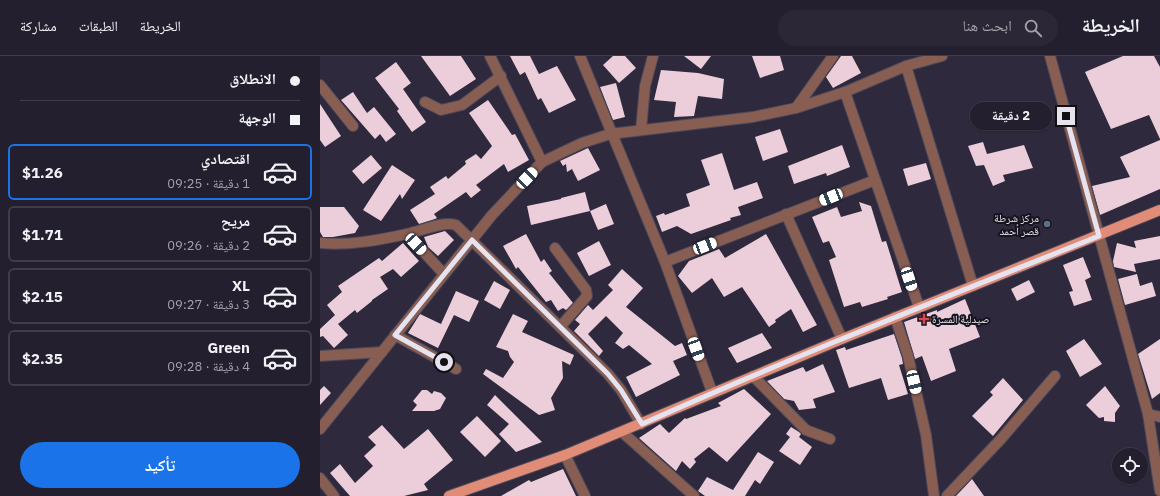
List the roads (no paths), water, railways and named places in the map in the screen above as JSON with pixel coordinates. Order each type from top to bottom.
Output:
[{"type":"main road","points":[[449,496],[565,455],[642,424],[712,392],[1160,210]]},
{"type":"street","points":[[490,56],[542,162]]},
{"type":"street","points":[[580,56],[610,134],[665,262],[712,392]]},
{"type":"street","points":[[642,130],[645,86],[653,56]]},
{"type":"street","points":[[796,108],[833,56]]},
{"type":"street","points":[[320,430],[492,215],[542,162],[582,143],[610,134],[753,117],[796,108],[845,92],[906,66],[942,56]]},
{"type":"street","points":[[1050,56],[1148,414],[1160,491]]},
{"type":"street","points":[[906,66],[973,286]]},
{"type":"street","points":[[425,102],[441,110],[462,105],[501,76]]},
{"type":"street","points":[[320,85],[353,126]]},
{"type":"street","points":[[845,92],[919,307]]},
{"type":"street","points":[[665,262],[875,180]]},
{"type":"street","points":[[786,214],[842,339]]},
{"type":"street","points":[[320,243],[343,244],[407,234],[451,224],[456,225],[613,379],[625,395],[642,424]]},
{"type":"street","points":[[407,234],[444,274]]},
{"type":"street","points":[[555,248],[586,290],[586,296],[560,327]]},
{"type":"street","points":[[895,317],[908,356],[926,435],[934,496]]},
{"type":"street","points":[[395,335],[456,369]]},
{"type":"street","points":[[320,356],[382,352]]},
{"type":"street","points":[[753,376],[806,430],[830,439]]},
{"type":"street","points":[[947,496],[1001,439],[1054,376]]},
{"type":"street","points":[[1148,414],[1160,417]]},
{"type":"street","points":[[622,432],[694,496]]},
{"type":"street","points":[[565,455],[585,496]]},
{"type":"street","points":[[320,478],[334,496]]},
{"type":"place","name":"مركز شرطة قصر أحمد","points":[[1047,224]]},
{"type":"place","name":"صيدلية المسرة","points":[[924,319]]}]
